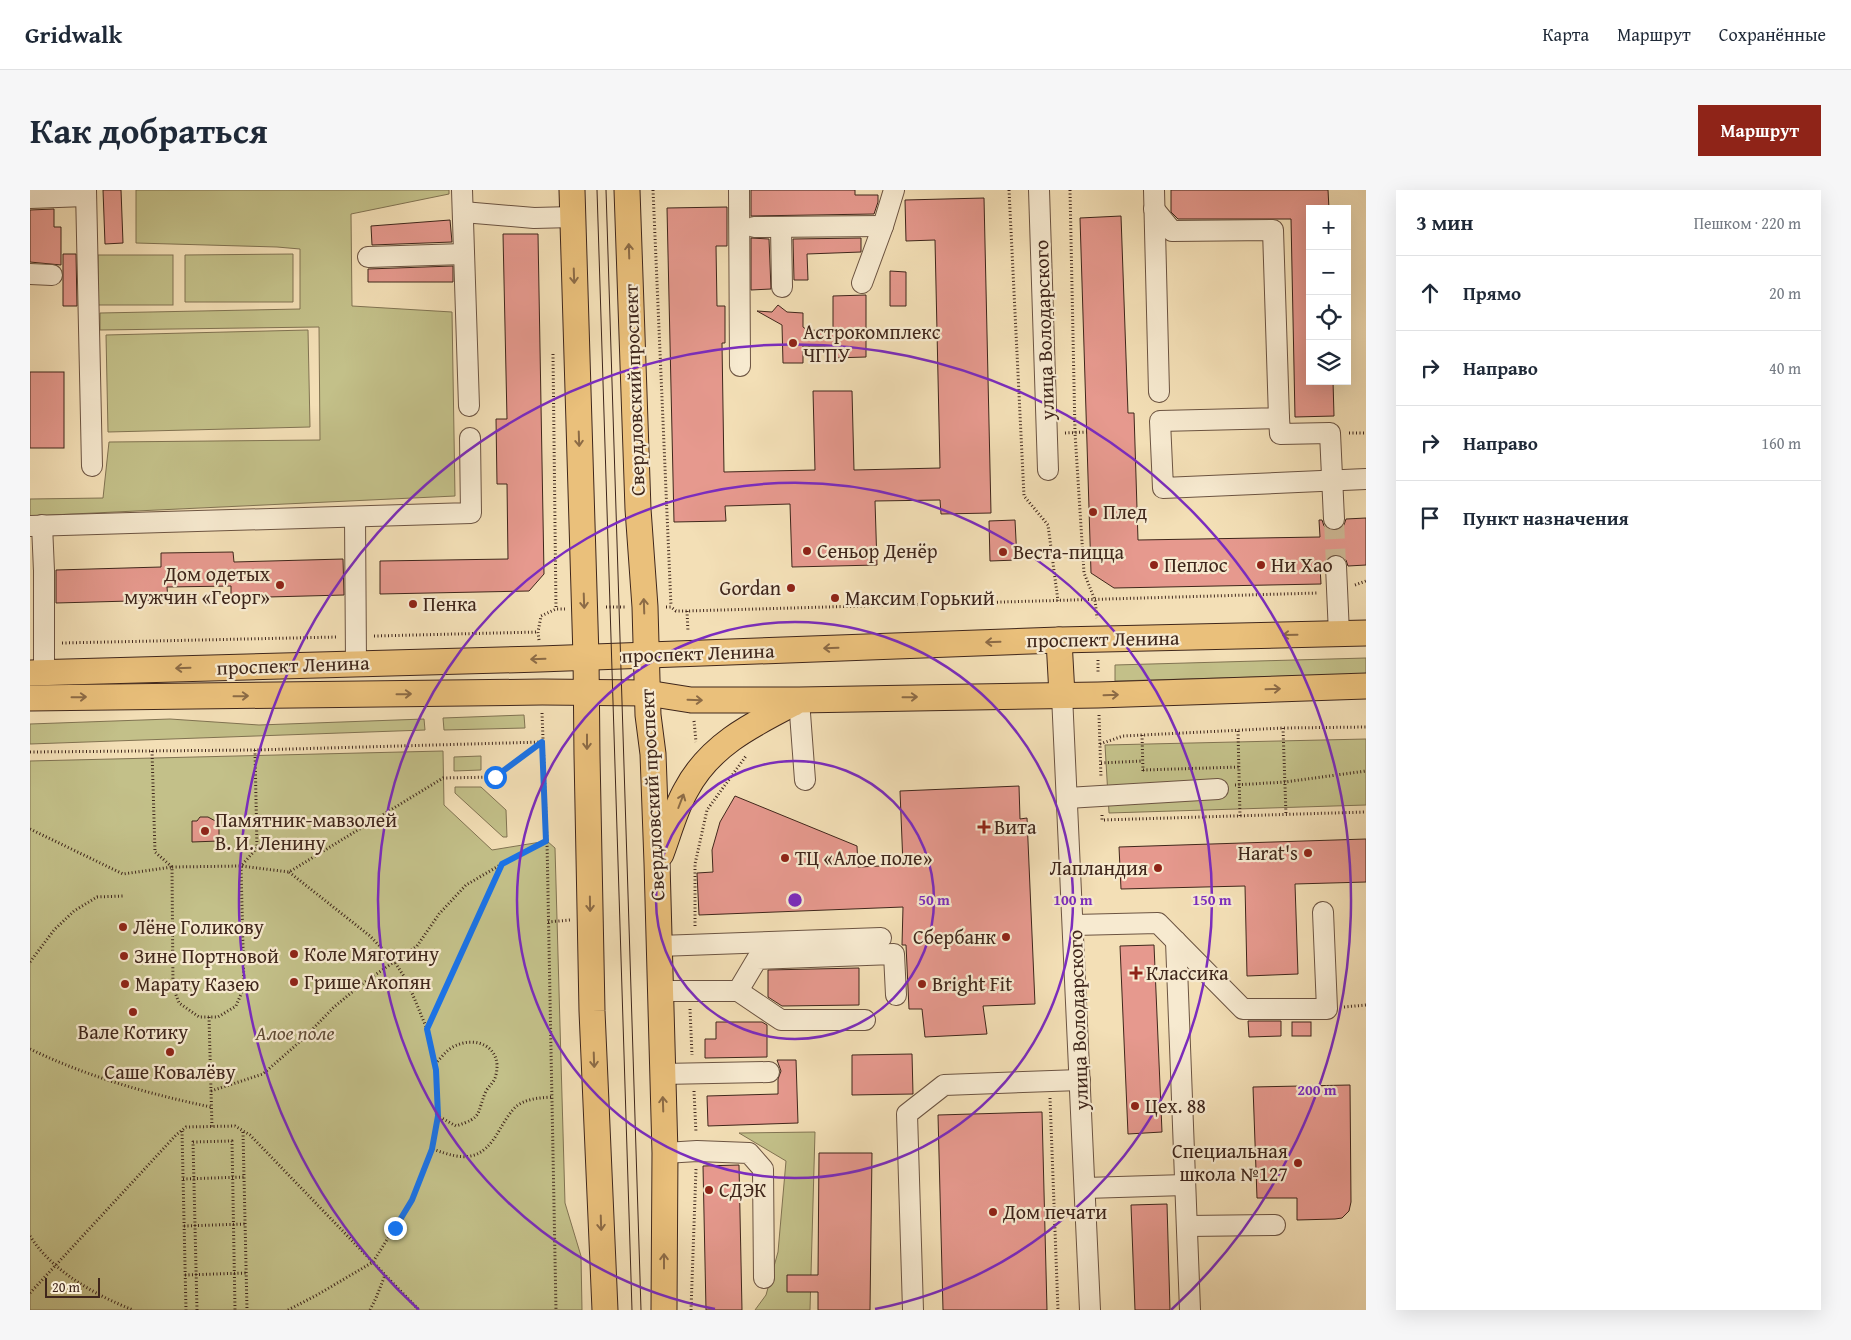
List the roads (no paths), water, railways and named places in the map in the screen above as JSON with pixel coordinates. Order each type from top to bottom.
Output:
[{"type":"main road","points":[[572,190],[586,657],[592,1012],[604,1310]]},
{"type":"main road","name":"Свердловский проспект","points":[[627,190],[638,509],[645,607],[647,693],[653,754],[657,863],[665,1153],[664,1310]]},
{"type":"main road","name":"проспект Ленина","points":[[37,673],[540,659],[1059,640],[1366,633]]},
{"type":"main road","name":"улица Володарского","points":[[1059,640],[1062,695]]},
{"type":"main road","name":"проспект Ленина","points":[[30,698],[647,693],[691,700],[799,700],[1366,686]]},
{"type":"main road","points":[[657,863],[685,791],[699,769],[723,744],[750,725],[799,700]]},
{"type":"street","points":[[462,190],[469,406]]},
{"type":"street","points":[[739,190],[740,366]]},
{"type":"street","points":[[862,283],[884,226],[894,190]]},
{"type":"street","name":"улица Володарского","points":[[1039,190],[1048,470]]},
{"type":"street","points":[[30,198],[86,193],[92,466]]},
{"type":"street","points":[[1154,200],[1158,392]]},
{"type":"street","points":[[1154,200],[1172,231],[1273,230],[1280,434],[1330,433],[1334,519]]},
{"type":"street","points":[[463,212],[534,218],[573,217]]},
{"type":"street","points":[[754,227],[884,226]]},
{"type":"street","points":[[781,227],[782,287]]},
{"type":"street","points":[[368,257],[464,254]]},
{"type":"street","points":[[30,274],[52,275]]},
{"type":"street","points":[[1279,418],[1160,421],[1162,488],[1366,479]]},
{"type":"street","points":[[37,673],[44,643],[44,571],[36,525],[471,513],[470,438]]},
{"type":"street","points":[[355,516],[356,663]]},
{"type":"street","points":[[1336,566],[1339,634]]},
{"type":"street","name":"улица Володарского","points":[[1062,695],[1090,1310]]},
{"type":"street","points":[[799,700],[805,780]]},
{"type":"street","points":[[1067,798],[1218,789]]},
{"type":"street","points":[[1074,926],[1158,923],[1243,1009],[1327,1008],[1323,912]]},
{"type":"street","points":[[659,946],[881,938]]},
{"type":"street","points":[[1176,941],[1190,1310]]},
{"type":"street","points":[[738,991],[757,959],[894,954],[896,995]]},
{"type":"street","points":[[660,991],[738,991],[781,1020],[865,1020]]},
{"type":"street","points":[[662,1074],[769,1072]]},
{"type":"street","points":[[913,1310],[907,1114],[944,1085],[1080,1080]]},
{"type":"street","points":[[665,1153],[697,1151],[749,1153],[763,1169],[764,1278]]},
{"type":"street","points":[[1085,1188],[1185,1185]]},
{"type":"street","points":[[1187,1226],[1276,1225]]},
{"type":"tunnel","points":[[1334,519],[1336,566]]},
{"type":"tram line","points":[[597,190],[632,1310]]},
{"type":"tram line","points":[[606,190],[641,1310]]},
{"type":"place","name":"Астрокомплекс ЧГПУ","points":[[793,343]]},
{"type":"place","name":"Плед","points":[[1093,512]]},
{"type":"place","name":"Сеньор Денёр","points":[[807,551]]},
{"type":"place","name":"Веста-пицца","points":[[1003,552]]},
{"type":"place","name":"Пеплос","points":[[1154,565]]},
{"type":"place","name":"Ни Хао","points":[[1261,565]]},
{"type":"place","name":"Дом одетых мужчин «Георг»","points":[[280,585]]},
{"type":"place","name":"Gordan","points":[[791,588]]},
{"type":"place","name":"Максим Горький","points":[[835,598]]},
{"type":"place","name":"Пенка","points":[[413,604]]},
{"type":"place","name":"Вита","points":[[984,827]]},
{"type":"place","name":"Памятник-мавзолей В. И. Ленину","points":[[205,831]]},
{"type":"place","name":"Harat's","points":[[1308,853]]},
{"type":"place","name":"ТЦ «Алое поле»","points":[[785,858]]},
{"type":"place","name":"Лапландия","points":[[1158,868]]},
{"type":"place","name":"Лёне Голикову","points":[[123,927]]},
{"type":"place","name":"Сбербанк","points":[[1006,937]]},
{"type":"place","name":"Коле Мяготину","points":[[294,954]]},
{"type":"place","name":"Зине Портновой","points":[[124,956]]},
{"type":"place","name":"Классика","points":[[1136,973]]},
{"type":"place","name":"Грише Акопян","points":[[294,982]]},
{"type":"place","name":"Марату Казею","points":[[125,984]]},
{"type":"place","name":"Bright Fit","points":[[922,984]]},
{"type":"place","name":"Вале Котику","points":[[133,1012]]},
{"type":"place","name":"Саше Ковалёву","points":[[170,1052]]},
{"type":"place","name":"Цех. 88","points":[[1135,1106]]},
{"type":"place","name":"Специальная школа №127","points":[[1298,1163]]},
{"type":"place","name":"СДЭК","points":[[709,1190]]},
{"type":"place","name":"Дом печати","points":[[993,1212]]},
{"type":"park label","name":"Алое поле","points":[[295,1033]]}]
